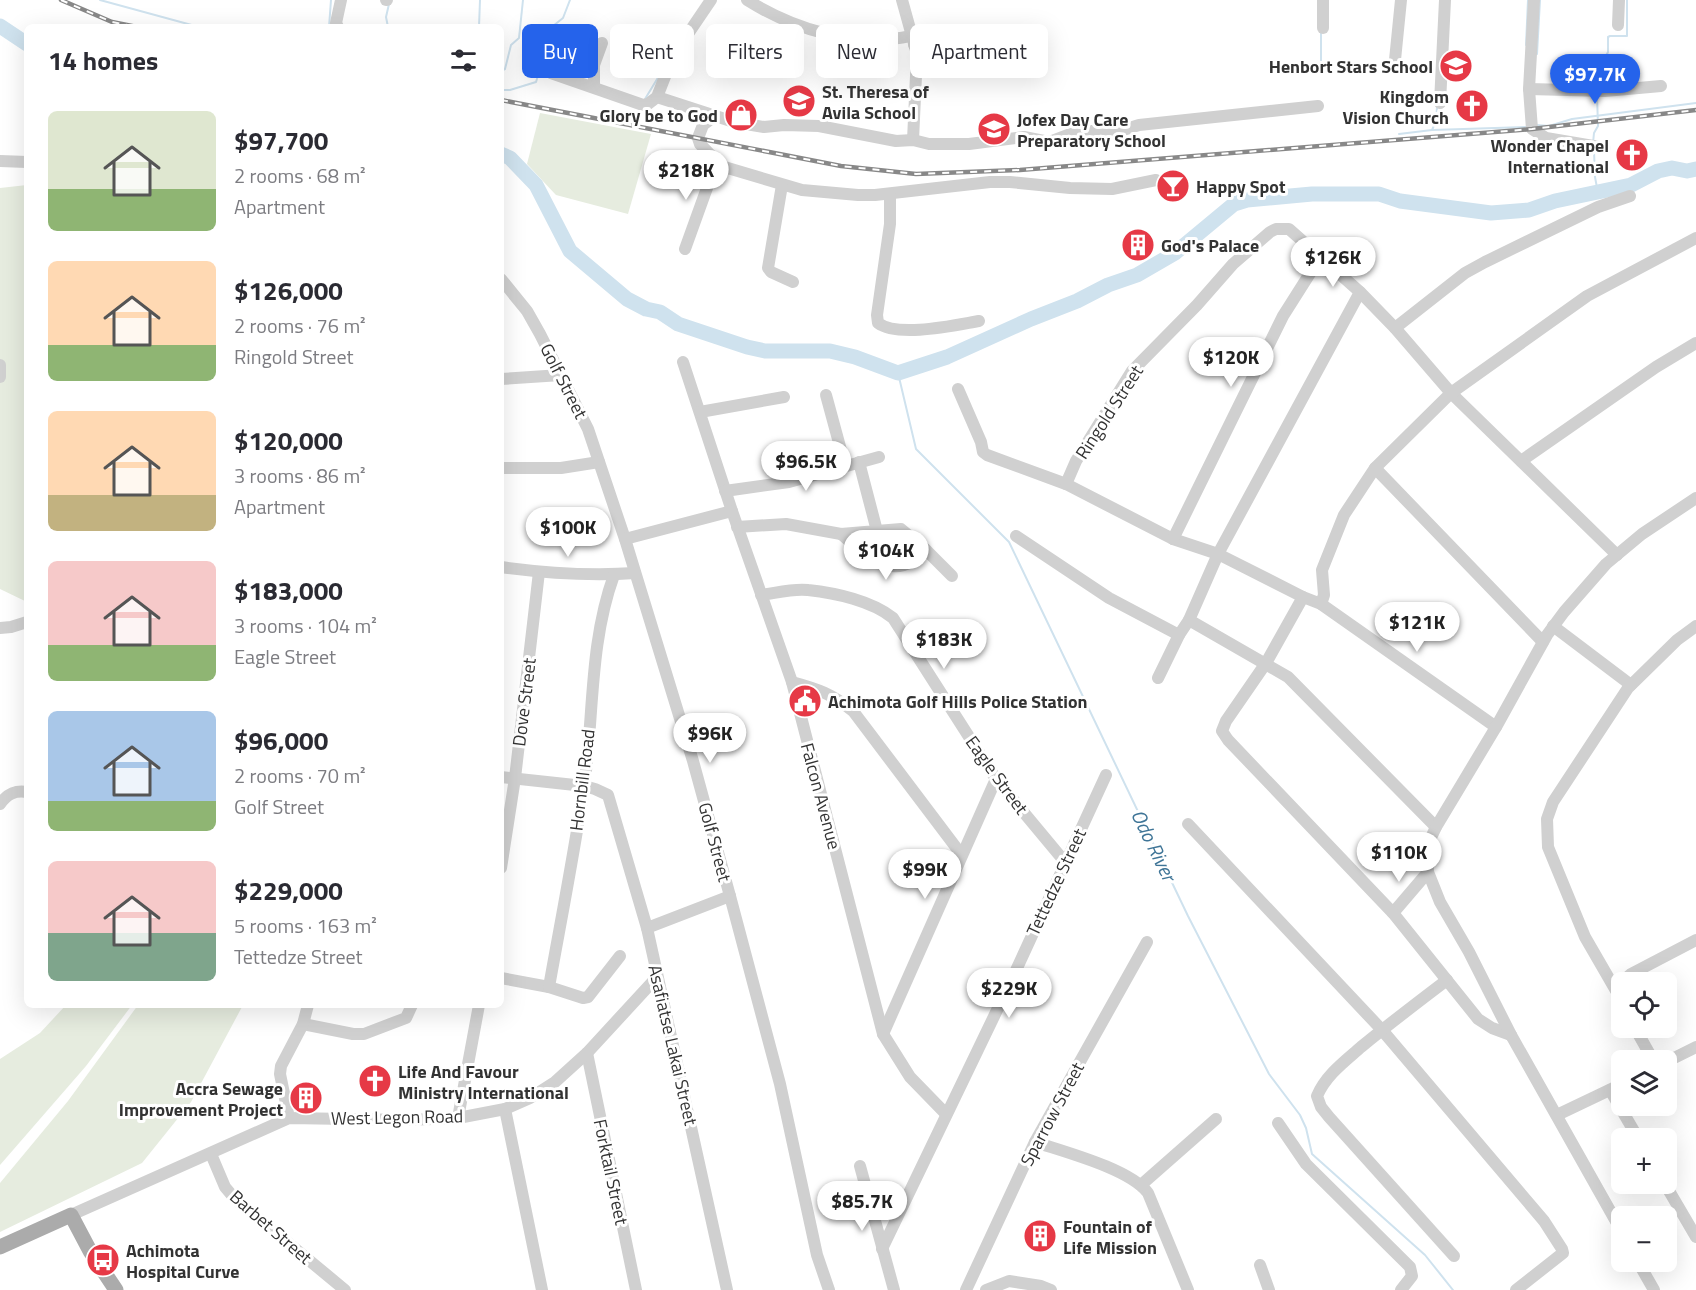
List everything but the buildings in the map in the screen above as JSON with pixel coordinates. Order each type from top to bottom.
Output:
[{"type":"main road","points":[[0,1246],[71,1215],[90,1251],[116,1290]]},
{"type":"street","points":[[336,24],[341,0]]},
{"type":"street","points":[[568,78],[643,105],[648,104],[657,97],[674,56],[711,0]]},
{"type":"street","points":[[747,0],[782,19],[843,38],[880,41],[910,40]]},
{"type":"street","points":[[902,0],[910,29]]},
{"type":"street","points":[[1323,0],[1323,28]]},
{"type":"street","points":[[1395,60],[1401,0]]},
{"type":"street","points":[[1440,103],[1445,0]]},
{"type":"street","points":[[1534,0],[1529,89],[1532,129],[1545,138],[1605,148]]},
{"type":"street","points":[[1618,25],[1619,0]]},
{"type":"street","points":[[594,87],[594,65],[602,43]]},
{"type":"street","points":[[913,140],[916,78]]},
{"type":"street","points":[[1529,89],[1605,90],[1661,87]]},
{"type":"street","points":[[657,97],[716,116],[764,128],[784,125],[819,126],[896,141],[913,140],[929,144],[969,144],[1024,137],[1050,142],[1070,134],[1086,131],[1120,131],[1139,125],[1318,106]]},
{"type":"street","points":[[716,116],[703,125],[698,138],[716,163],[801,190],[858,195],[890,194],[990,182],[1112,189],[1156,180]]},
{"type":"street","points":[[0,161],[24,162]]},
{"type":"street","points":[[685,249],[716,163]]},
{"type":"street","points":[[782,185],[768,268],[771,272],[793,282]]},
{"type":"street","points":[[890,194],[890,224],[877,315],[879,323],[891,328],[921,329],[979,321]]},
{"type":"street","points":[[1395,328],[1465,273],[1598,207],[1630,196]]},
{"type":"street","name":"Ringold Street","points":[[1066,484],[1076,461],[1132,372],[1233,264],[1270,232],[1283,228],[1289,229],[1360,292],[1452,393],[1617,555]]},
{"type":"street","points":[[1321,604],[1325,559],[1344,514],[1375,468],[1452,393],[1587,296],[1696,238]]},
{"type":"street","points":[[1173,539],[1283,316],[1321,256]]},
{"type":"street","name":"Golf Street","points":[[504,283],[531,319],[588,429],[625,538],[693,761],[730,896],[780,1084],[817,1255],[829,1290]]},
{"type":"street","points":[[1158,678],[1189,620],[1218,554],[1360,292]]},
{"type":"street","points":[[1521,461],[1656,366],[1696,342]]},
{"type":"street","name":"Falcon Avenue","points":[[683,362],[737,527],[792,682],[884,1034],[910,1077],[946,1114]]},
{"type":"street","points":[[0,365],[0,377]]},
{"type":"street","points":[[504,379],[561,375]]},
{"type":"street","points":[[958,389],[981,442],[983,452],[1066,484],[1173,539],[1218,554],[1321,604],[1496,727]]},
{"type":"street","points":[[826,395],[845,465]]},
{"type":"street","points":[[700,412],[784,397]]},
{"type":"street","points":[[726,491],[789,482],[879,457]]},
{"type":"street","points":[[504,468],[561,468],[599,462]]},
{"type":"street","points":[[859,462],[877,531]]},
{"type":"street","points":[[1375,468],[1543,642]]},
{"type":"street","points":[[1611,1212],[1511,1035],[1469,952],[1440,902],[1428,872],[1428,844],[1553,626],[1606,564],[1642,534],[1696,498]]},
{"type":"street","points":[[625,538],[732,511]]},
{"type":"street","points":[[737,527],[786,524],[841,534],[901,529],[952,576]]},
{"type":"street","points":[[841,534],[874,560],[888,566],[911,562],[925,549]]},
{"type":"street","points":[[1016,536],[1109,598],[1179,635]]},
{"type":"street","points":[[504,567],[539,572],[614,575],[635,573]]},
{"type":"street","name":"Dove Street","points":[[504,849],[515,778],[539,572]]},
{"type":"street","name":"Hornbill Road","points":[[549,987],[584,786],[595,649],[605,600],[614,575]]},
{"type":"street","name":"Eagle Street","points":[[761,595],[807,589],[860,601],[880,608],[893,618],[996,779],[1065,862]]},
{"type":"street","points":[[1303,597],[1266,663],[1226,721],[1222,731],[1393,913],[1478,1019],[1492,1028],[1511,1035]]},
{"type":"street","points":[[1189,620],[1288,677],[1436,827]]},
{"type":"street","points":[[0,628],[24,622]]},
{"type":"street","points":[[1553,626],[1631,685]]},
{"type":"street","points":[[1611,981],[1585,937],[1548,847],[1547,819],[1553,802],[1631,685],[1677,640],[1696,626]]},
{"type":"street","points":[[792,682],[823,691],[853,711],[961,854]]},
{"type":"street","name":"Tettedze Street","points":[[882,1249],[1012,979],[1106,775]]},
{"type":"street","points":[[504,777],[584,786]]},
{"type":"street","points":[[884,1034],[961,854],[996,779]]},
{"type":"street","name":"Asafiatse Lakai Street","points":[[584,786],[608,795],[647,928],[727,1290]]},
{"type":"street","points":[[0,804],[11,793],[24,792]]},
{"type":"street","points":[[1188,824],[1382,1030],[1544,1221],[1563,1253],[1516,1290]]},
{"type":"street","points":[[1393,913],[1428,872]]},
{"type":"street","points":[[647,928],[730,896]]},
{"type":"street","points":[[1635,972],[1696,940]]},
{"type":"street","name":"Sparrow Street","points":[[966,1290],[1035,1142],[1147,942]]},
{"type":"street","points":[[504,979],[549,987],[583,998],[588,997],[620,956]]},
{"type":"street","name":"West Legon Road","points":[[71,1215],[289,1118],[407,1120],[458,1118],[505,1109],[530,1098],[555,1082],[587,1053],[657,977]]},
{"type":"street","points":[[1447,980],[1334,1070],[1317,1096],[1325,1112],[1454,1256]]},
{"type":"street","points":[[289,1118],[280,1074],[281,1066],[303,1023],[307,1008]]},
{"type":"street","points":[[303,1023],[353,1034],[364,1034],[406,1018],[411,1008]]},
{"type":"street","points":[[458,1118],[478,1008]]},
{"type":"street","points":[[1677,1056],[1696,1047]]},
{"type":"street","name":"Forktail Street","points":[[587,1053],[636,1290]]},
{"type":"street","points":[[1557,1115],[1610,1090],[1632,1128]]},
{"type":"street","points":[[505,1109],[542,1290]]},
{"type":"street","points":[[1141,1185],[1216,1119]]},
{"type":"street","points":[[1278,1123],[1306,1164],[1410,1267],[1412,1276],[1401,1290]]},
{"type":"street","points":[[1035,1142],[1094,1161],[1141,1185],[1148,1193],[1188,1290]]},
{"type":"street","name":"Barbet Street","points":[[211,1154],[225,1187],[235,1198],[345,1290]]},
{"type":"street","points":[[860,1166],[894,1290]]},
{"type":"street","points":[[1671,1194],[1696,1237]]},
{"type":"street","points":[[1260,1265],[1269,1290]]},
{"type":"street","points":[[1644,1272],[1654,1290]]},
{"type":"street","points":[[986,1290],[1009,1281],[1041,1286],[1051,1290]]},
{"type":"shaded area","points":[[540,113],[651,134],[628,214],[556,195],[527,164]]},
{"type":"shaded area","points":[[24,185],[24,601],[0,589],[0,188]]},
{"type":"shaded area","points":[[63,1008],[130,1008],[86,1066],[0,1165],[0,1059],[40,1033]]},
{"type":"shaded area","points":[[136,1008],[241,1008],[191,1102],[142,1163],[0,1232],[0,1183],[68,1101]]},
{"type":"waterway","points":[[100,0],[188,24]]},
{"type":"waterway","points":[[329,24],[331,0]]},
{"type":"waterway","points":[[479,24],[480,0]]},
{"type":"waterway","points":[[504,70],[511,45],[519,38],[523,0]]},
{"type":"waterway","points":[[504,90],[536,82],[553,26],[563,18],[570,0]]},
{"type":"waterway","points":[[1526,45],[1528,0]]},
{"type":"waterway","points":[[1537,54],[1540,0]]},
{"type":"waterway","points":[[1598,87],[1597,74],[1608,52],[1608,37],[1627,36],[1627,0]]},
{"type":"waterway","points":[[387,24],[386,17],[389,4]]},
{"type":"waterway","points":[[0,26],[24,42]]},
{"type":"waterway","points":[[1321,31],[1321,64]]},
{"type":"waterway","points":[[645,99],[658,78]]},
{"type":"waterway","points":[[1593,143],[1594,133],[1598,126],[1597,95]]},
{"type":"waterway","points":[[1537,125],[1549,126],[1572,119],[1696,103]]},
{"type":"waterway","points":[[1432,130],[1436,121],[1437,107]]},
{"type":"waterway","points":[[1399,134],[1432,130],[1527,127]]},
{"type":"waterway","points":[[1594,151],[1598,193]]},
{"type":"waterway","points":[[504,155],[510,158],[536,185],[570,251],[627,299],[646,309],[660,312],[678,324],[747,347],[765,351],[830,351],[855,357],[898,373],[947,357],[1077,301],[1108,285],[1137,275],[1175,253],[1234,204],[1247,200],[1312,194],[1379,194],[1400,201],[1491,213],[1529,210],[1555,201],[1631,185],[1658,171],[1672,168],[1687,171],[1696,169]]},
{"type":"waterway","name":"Odo River","points":[[898,373],[916,449],[1009,542],[1188,916],[1269,1074],[1300,1115],[1306,1128],[1312,1154],[1425,1255],[1453,1290]]},
{"type":"railway","points":[[61,0],[112,22],[122,24]]},
{"type":"railway","points":[[504,101],[841,166],[916,174],[1020,170],[1532,129],[1696,110]]},
{"type":"place","name":"Henbort Stars School","points":[[1456,66]]},
{"type":"place","name":"St. Theresa of Avila School","points":[[799,101]]},
{"type":"place","name":"Kingdom Vision Church","points":[[1472,106]]},
{"type":"place","name":"Glory be to God","points":[[741,115]]},
{"type":"place","name":"Jofex Day Care Preparatory School","points":[[994,129]]},
{"type":"place","name":"Wonder Chapel International","points":[[1632,155]]},
{"type":"place","name":"Happy Spot","points":[[1173,186]]},
{"type":"place","name":"God's Palace","points":[[1138,245]]},
{"type":"place","name":"Achimota Golf Hills Police Station","points":[[805,701]]},
{"type":"place","name":"Life And Favour Ministry International","points":[[375,1081]]},
{"type":"place","name":"Accra Sewage Improvement Project","points":[[306,1098]]},
{"type":"place","name":"Fountain of Life Mission","points":[[1040,1236]]},
{"type":"place","name":"Achimota Hospital Curve","points":[[103,1260]]}]
